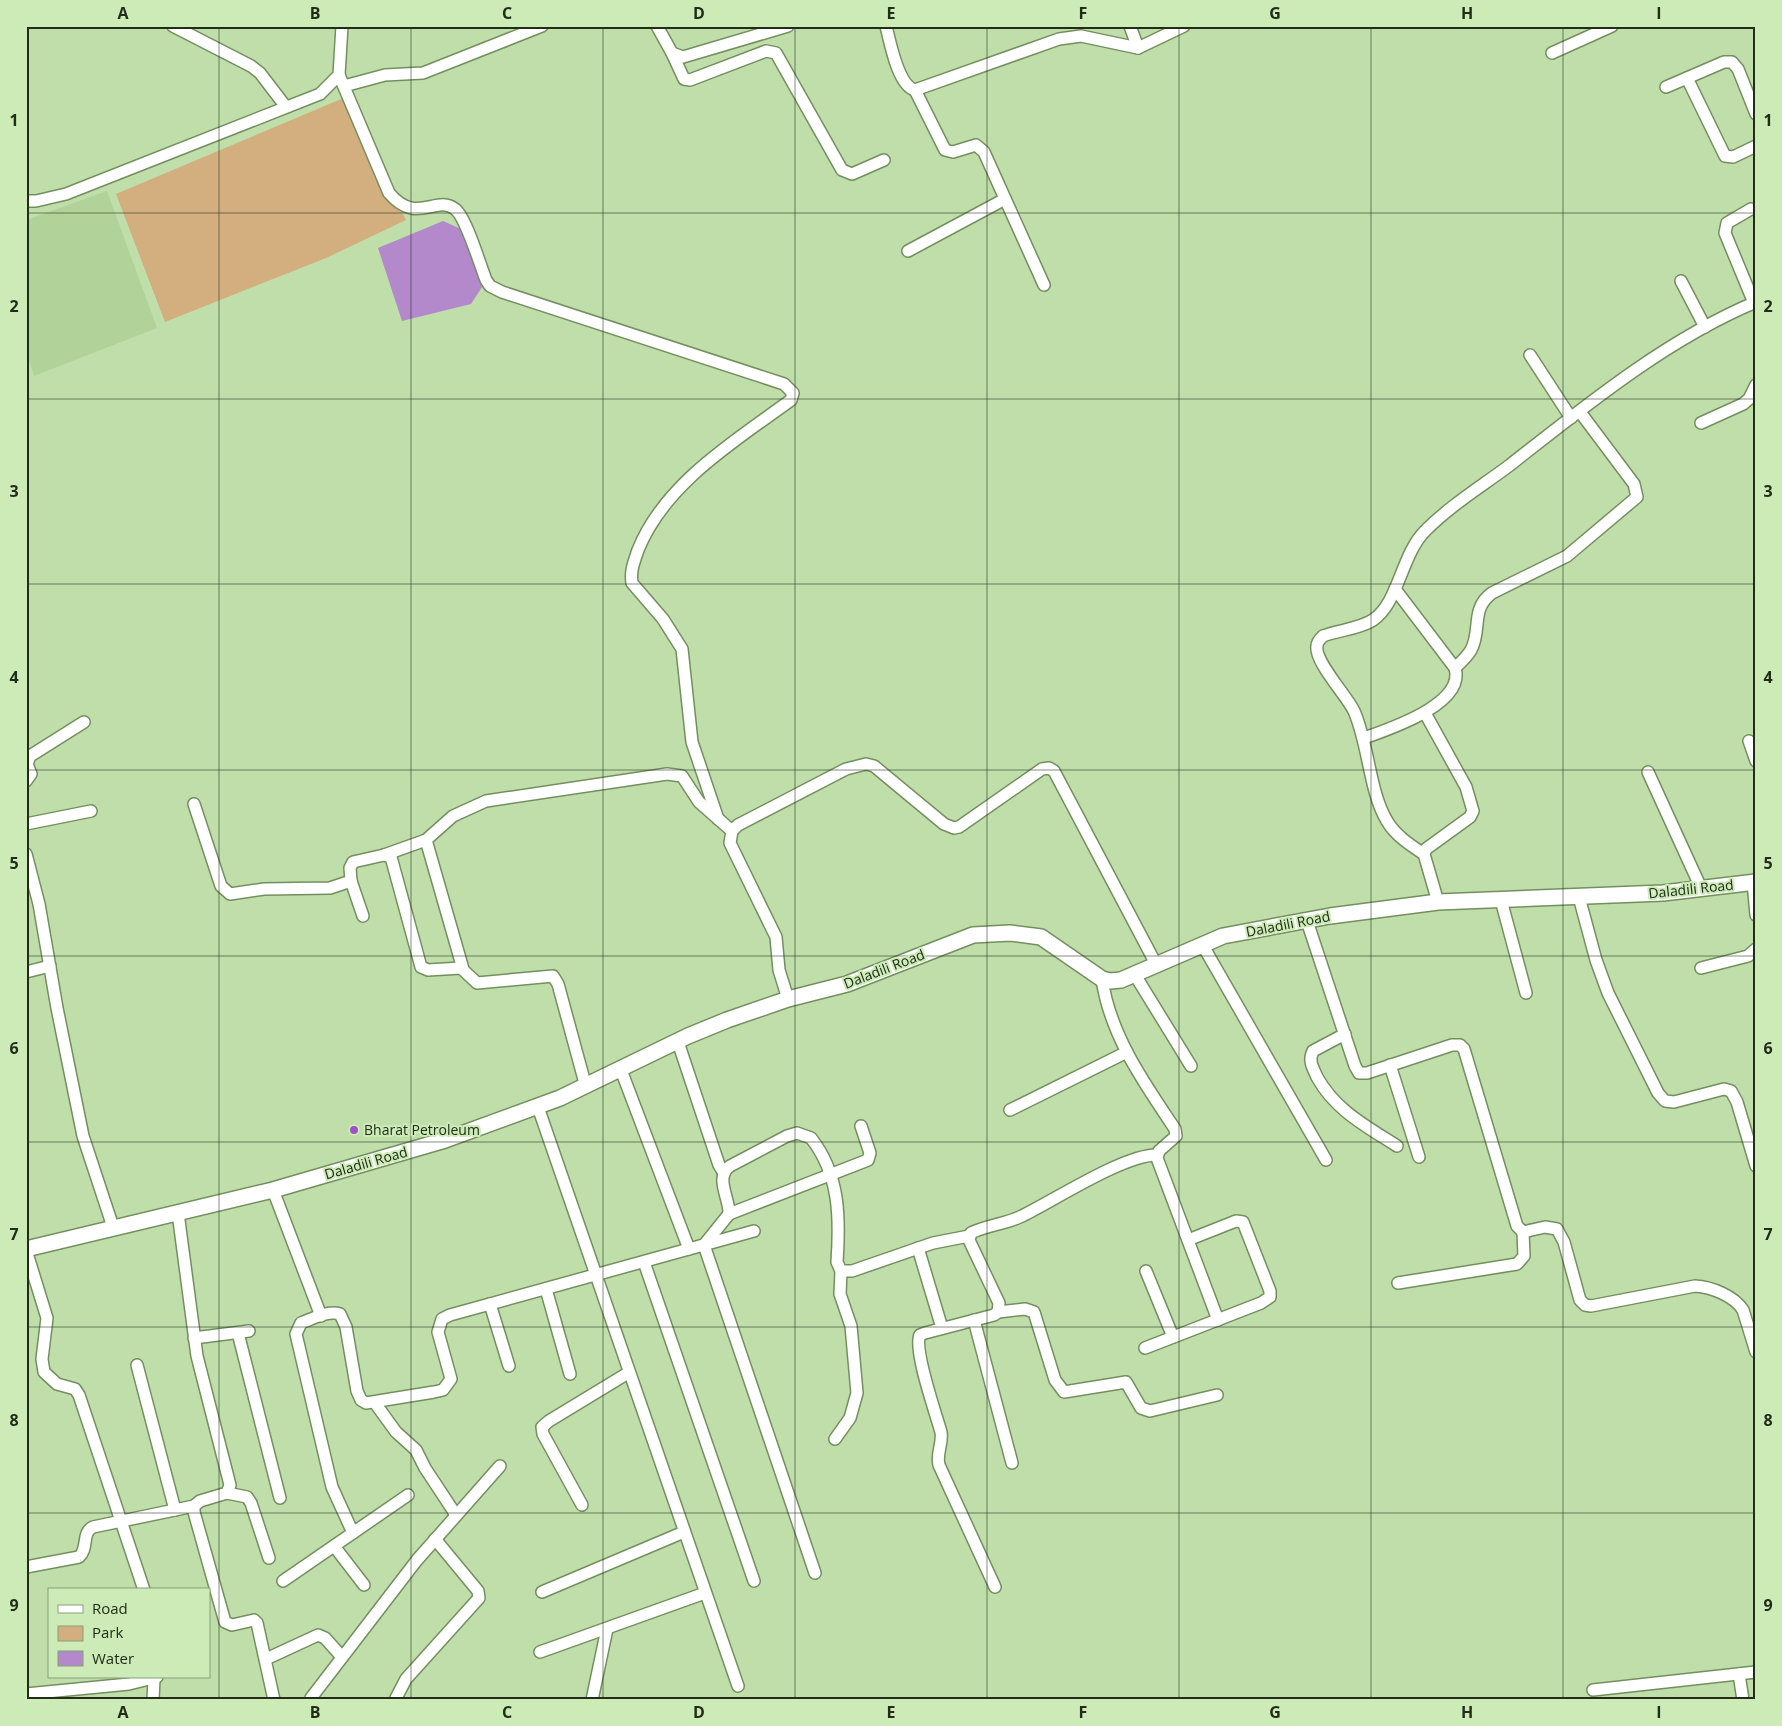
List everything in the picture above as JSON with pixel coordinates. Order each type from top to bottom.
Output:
[{"type":"main road","name":"Daladili Road","points":[[26,1249],[273,1190],[445,1140],[538,1107],[586,1087],[727,1020],[788,999],[847,984],[973,935],[993,932],[1041,937],[1102,979],[1110,981],[1121,980],[1157,966],[1223,936],[1330,916],[1438,902],[1663,893],[1754,882]]},
{"type":"street","points":[[173,26],[251,66],[269,84],[286,108]]},
{"type":"street","points":[[342,26],[341,81],[389,193],[398,203],[412,210],[445,206],[455,208],[462,219],[486,280],[495,289],[656,344],[784,384],[793,393],[791,400],[750,429],[697,473],[670,499],[651,524],[632,566],[632,583],[663,619],[682,649],[692,742],[718,819]]},
{"type":"street","points":[[26,200],[43,200],[66,194],[286,108],[320,94],[341,81],[385,75],[423,73],[542,26]]},
{"type":"street","points":[[657,26],[684,79],[690,80],[766,51],[776,53],[842,170],[852,174],[884,160]]},
{"type":"street","points":[[672,53],[678,56],[691,56],[775,28],[788,26]]},
{"type":"street","points":[[886,26],[901,78],[910,89],[915,90],[1071,36],[1093,38],[1138,48],[1184,26]]},
{"type":"street","points":[[1130,26],[1138,48]]},
{"type":"street","points":[[1552,52],[1612,26]]},
{"type":"street","points":[[1666,87],[1724,62],[1732,62],[1738,69],[1756,114]]},
{"type":"street","points":[[1687,78],[1724,156],[1733,157],[1756,146]]},
{"type":"street","points":[[915,90],[945,150],[953,152],[970,145],[980,147],[1044,285]]},
{"type":"street","points":[[908,251],[1005,199]]},
{"type":"street","points":[[1438,902],[1424,854],[1403,840],[1386,821],[1364,738],[1348,700],[1320,659],[1316,646],[1323,636],[1371,621],[1379,616],[1395,589],[1408,553],[1426,529],[1656,356],[1705,327],[1755,303],[1725,227],[1732,219],[1752,209]]},
{"type":"street","points":[[1680,281],[1705,327]]},
{"type":"street","points":[[1455,668],[1471,651],[1479,609],[1484,600],[1492,593],[1567,556],[1637,496],[1634,484],[1576,415],[1530,355]]},
{"type":"street","points":[[1701,423],[1749,400],[1756,385]]},
{"type":"street","points":[[1364,738],[1424,713],[1451,689],[1457,675],[1455,668],[1395,589]]},
{"type":"street","points":[[1424,713],[1466,787],[1473,811],[1470,817],[1426,849],[1424,854]]},
{"type":"street","points":[[26,781],[30,774],[27,764],[30,756],[84,722]]},
{"type":"street","points":[[1749,741],[1756,761]]},
{"type":"street","points":[[788,999],[779,970],[776,937],[730,843],[732,831],[738,825],[856,765],[866,764],[874,766],[944,824],[954,828],[959,827],[1032,775],[1042,769],[1050,768],[1058,775],[1093,847],[1157,966]]},
{"type":"street","points":[[1648,772],[1701,888]]},
{"type":"street","points":[[363,916],[351,881],[350,868],[353,862],[384,855],[426,840],[453,816],[468,807],[486,801],[667,774],[682,776],[699,802],[732,831]]},
{"type":"street","points":[[194,804],[221,886],[226,893],[264,889],[330,888],[351,881]]},
{"type":"street","points":[[26,824],[91,811]]},
{"type":"street","points":[[426,840],[463,969],[477,983],[548,976],[556,979],[586,1087]]},
{"type":"street","points":[[26,854],[39,904],[83,1136],[113,1227]]},
{"type":"street","points":[[384,855],[392,860],[421,967],[428,970],[463,969]]},
{"type":"street","points":[[1754,882],[1756,915]]},
{"type":"street","points":[[1579,897],[1596,960],[1608,993],[1658,1093],[1664,1101],[1674,1102],[1724,1089],[1731,1091],[1737,1102],[1756,1166]]},
{"type":"street","points":[[1500,900],[1526,993]]},
{"type":"street","points":[[1307,921],[1355,1066],[1360,1074],[1452,1045],[1460,1045],[1464,1049],[1517,1226],[1522,1232],[1524,1256],[1517,1264],[1398,1283]]},
{"type":"street","points":[[1202,944],[1326,1160]]},
{"type":"street","points":[[1701,968],[1748,956],[1756,949]]},
{"type":"street","points":[[26,972],[50,966]]},
{"type":"street","points":[[1134,975],[1191,1066]]},
{"type":"street","points":[[841,1272],[947,1239],[969,1236],[977,1230],[1020,1217],[1062,1194],[1137,1158],[1157,1155],[1176,1136],[1176,1129],[1127,1052],[1108,1013],[1102,979]]},
{"type":"street","points":[[1345,1034],[1313,1051],[1310,1061],[1314,1072],[1336,1104],[1396,1146]]},
{"type":"street","points":[[678,1042],[719,1165],[724,1173]]},
{"type":"street","points":[[1010,1110],[1127,1052]]},
{"type":"street","points":[[1390,1065],[1418,1157]]},
{"type":"street","points":[[621,1070],[689,1250]]},
{"type":"street","points":[[538,1107],[594,1276],[738,1686]]},
{"type":"street","points":[[704,1245],[729,1214],[864,1162],[870,1157],[861,1126]]},
{"type":"street","points":[[729,1214],[723,1182],[724,1173],[730,1166],[797,1133],[812,1138],[831,1176],[838,1202],[836,1262],[841,1272],[840,1294],[851,1326],[854,1342],[857,1393],[852,1414],[835,1439]]},
{"type":"street","points":[[1157,1155],[1218,1320]]},
{"type":"street","points":[[273,1190],[321,1316]]},
{"type":"street","points":[[178,1212],[194,1338],[201,1373],[230,1484],[227,1493]]},
{"type":"street","points":[[1145,1348],[1261,1303],[1270,1297],[1270,1291],[1244,1222],[1236,1221],[1188,1240]]},
{"type":"street","points":[[1522,1232],[1545,1227],[1557,1229],[1564,1242],[1577,1295],[1584,1305],[1591,1306],[1696,1286],[1705,1287],[1740,1304],[1756,1352]]},
{"type":"street","points":[[353,1533],[332,1487],[296,1334],[297,1328],[301,1323],[335,1312],[344,1319],[357,1391],[361,1400],[375,1403],[443,1390],[451,1379],[438,1332],[442,1319],[754,1231]]},
{"type":"street","points":[[969,1236],[999,1303],[998,1312]]},
{"type":"street","points":[[704,1245],[815,1572]]},
{"type":"street","points":[[918,1248],[942,1328]]},
{"type":"street","points":[[26,1249],[47,1318],[42,1359],[44,1372],[57,1384],[75,1389],[79,1395],[123,1522],[143,1588]]},
{"type":"street","points":[[644,1262],[754,1581]]},
{"type":"street","points":[[1146,1271],[1173,1337]]},
{"type":"street","points":[[546,1289],[570,1374]]},
{"type":"street","points":[[490,1304],[509,1366]]},
{"type":"street","points":[[995,1587],[938,1460],[943,1439],[920,1360],[918,1339],[920,1335],[998,1312],[1025,1309],[1034,1312],[1055,1380],[1064,1392],[1126,1382],[1141,1408],[1150,1411],[1217,1395]]},
{"type":"street","points":[[974,1320],[1012,1463]]},
{"type":"street","points":[[194,1338],[244,1332],[280,1498]]},
{"type":"street","points":[[137,1365],[175,1510]]},
{"type":"street","points":[[582,1505],[542,1427],[565,1410],[628,1373]]},
{"type":"street","points":[[375,1403],[396,1432],[416,1450],[425,1468],[456,1515]]},
{"type":"street","points":[[311,1698],[435,1539],[500,1466]]},
{"type":"street","points":[[26,1567],[79,1557],[83,1553],[88,1529],[194,1506],[200,1501],[227,1493],[247,1497],[269,1558]]},
{"type":"street","points":[[283,1581],[408,1494]]},
{"type":"street","points":[[194,1506],[226,1622],[232,1625],[254,1620],[259,1628],[274,1700]]},
{"type":"street","points":[[542,1592],[684,1532]]},
{"type":"street","points":[[395,1700],[406,1679],[479,1598],[478,1591],[435,1539]]},
{"type":"street","points":[[334,1546],[364,1585]]},
{"type":"street","points":[[540,1652],[705,1593]]},
{"type":"street","points":[[592,1700],[607,1629]]},
{"type":"street","points":[[266,1659],[318,1635],[325,1638],[342,1657]]},
{"type":"street","points":[[1593,1690],[1756,1672]]},
{"type":"street","points":[[1738,1674],[1743,1700]]},
{"type":"street","points":[[32,1696],[156,1678],[153,1700]]},
{"type":"shaded area","points":[[107,191],[157,328],[34,376],[26,351],[26,220]]},
{"type":"green space","points":[[346,97],[406,220],[326,258],[165,322],[116,194]]},
{"type":"water","points":[[443,221],[461,229],[482,287],[471,304],[402,321],[378,248]]},
{"type":"place","name":"Bharat Petroleum","points":[[354,1130]]}]
